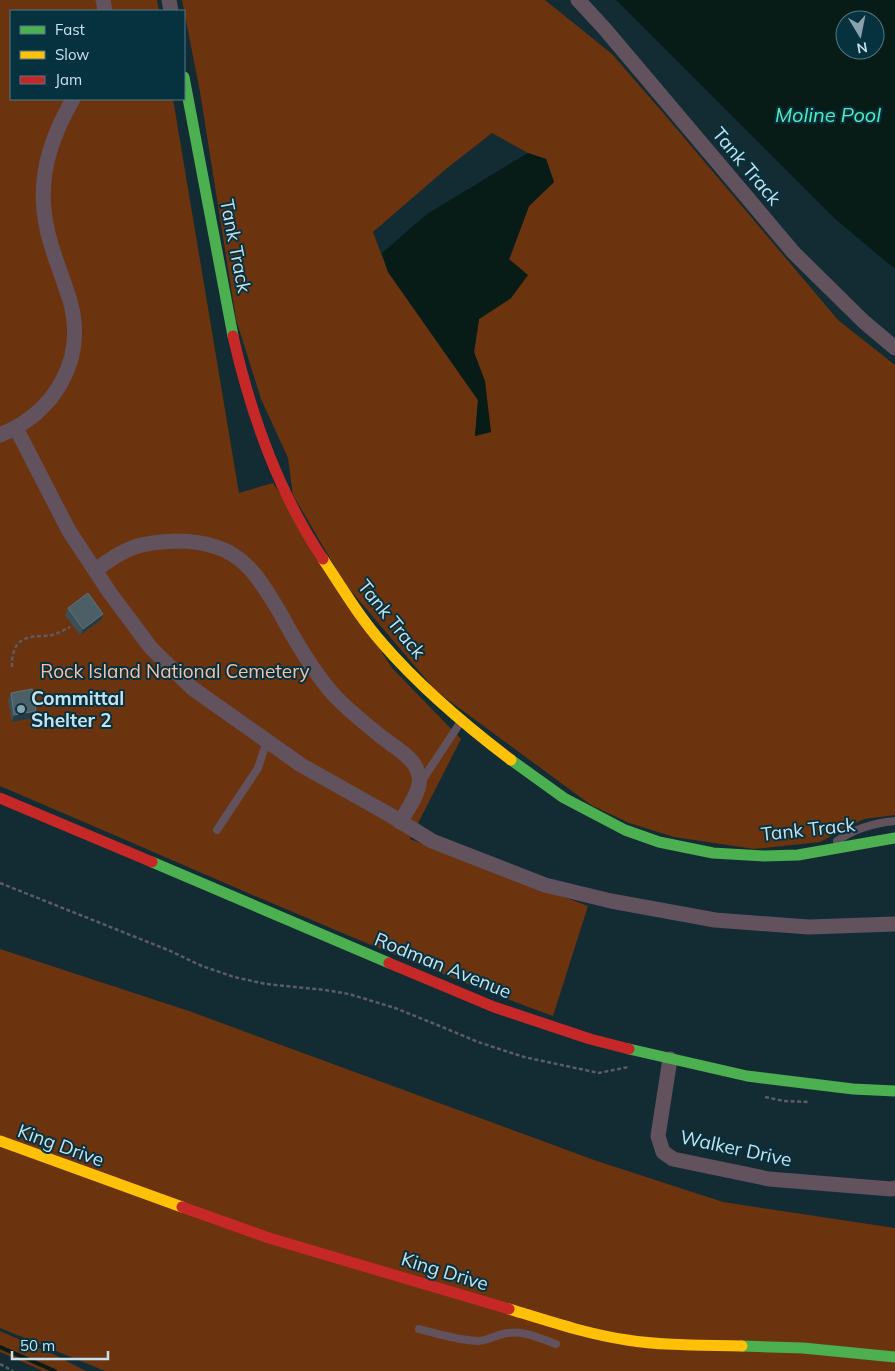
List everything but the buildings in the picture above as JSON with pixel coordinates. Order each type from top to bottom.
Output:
[{"type":"street","name":"Tank Track","points":[[578,0],[610,35],[794,253],[863,321],[895,348]]},
{"type":"street","name":"Tank Track","points":[[185,82],[229,316],[238,358],[258,427],[294,512],[318,552],[349,599],[382,643],[420,684],[490,744],[564,798],[625,830],[659,842],[713,853],[764,856],[798,855],[895,838]]},
{"type":"street","points":[[0,436],[33,417],[53,396],[62,383],[73,348],[75,334],[71,303],[47,229],[43,193],[47,157],[61,121],[73,100]]},
{"type":"street","points":[[16,428],[69,531],[133,625],[151,648],[192,688],[301,765],[432,841],[545,885],[612,901],[715,920],[809,927],[895,924]]},
{"type":"street","points":[[96,570],[109,559],[125,550],[141,545],[185,541],[218,547],[246,564],[258,579],[308,660],[333,694],[413,762],[417,769],[420,784],[400,822]]},
{"type":"street","name":"Rodman Avenue","points":[[0,798],[494,1007],[590,1039],[747,1076],[853,1089],[895,1091]]},
{"type":"street","name":"Walker Drive","points":[[670,1059],[658,1136],[663,1152],[674,1159],[769,1179],[895,1188]]},
{"type":"street","name":"King Drive","points":[[0,1141],[269,1238],[584,1332],[626,1340],[669,1344],[803,1348],[895,1357]]},
{"type":"lane","points":[[420,784],[461,721]]},
{"type":"lane","points":[[217,830],[258,768],[267,741]]},
{"type":"lane","points":[[824,851],[851,832],[895,820]]},
{"type":"lane","points":[[419,1329],[464,1340],[479,1341],[512,1332],[522,1332],[556,1344]]},
{"type":"path","points":[[12,667],[14,650],[22,639],[52,635],[70,627]]},
{"type":"path","points":[[0,883],[168,950],[202,966],[234,977],[266,984],[325,990],[359,997],[395,1008],[478,1042],[524,1057],[599,1073],[630,1066]]},
{"type":"path","points":[[765,1096],[784,1101],[812,1102]]},
{"type":"path","points":[[0,1364],[12,1371]]},
{"type":"green space","name":"Rock Island National Cemetery","points":[[0,0],[157,0],[159,10],[10,10],[10,100],[173,100],[239,493],[273,483],[392,668],[461,739],[410,839],[588,906],[553,1016],[344,934],[0,786]]},
{"type":"green space","points":[[182,0],[545,0],[612,54],[838,320],[895,365],[895,815],[864,819],[820,842],[754,849],[674,837],[629,823],[591,805],[436,691],[345,584],[293,495],[288,458],[261,399],[236,319],[200,92]],"holes":[[[492,133],[528,153],[546,159],[554,182],[529,206],[509,260],[527,275],[511,298],[479,319],[474,352],[491,432],[475,436],[478,400],[388,272],[373,232],[446,169]]]},
{"type":"green space","points":[[0,949],[189,1011],[594,1160],[723,1202],[895,1228],[895,1371],[105,1371],[0,1328]]},
{"type":"green space","points":[[0,1331],[86,1371],[43,1371],[0,1352]]},
{"type":"water","name":"Moline Pool","points":[[616,0],[895,0],[895,269],[834,218]]},
{"type":"water","points":[[528,153],[546,159],[554,182],[529,206],[509,259],[528,275],[511,298],[479,319],[474,352],[485,381],[491,432],[475,436],[478,400],[388,272],[382,253],[427,214]]},
{"type":"waterway","points":[[0,1347],[55,1371]]},
{"type":"traffic: fast","points":[[185,82],[233,336]]},
{"type":"traffic: fast","points":[[511,760],[564,798],[625,830],[659,842],[713,853],[764,856],[798,855],[895,838]]},
{"type":"traffic: fast","points":[[152,862],[389,963]]},
{"type":"traffic: fast","points":[[629,1049],[747,1076],[853,1089],[895,1091]]},
{"type":"traffic: fast","points":[[742,1346],[803,1348],[895,1357]]},
{"type":"traffic: slow","points":[[323,559],[352,603],[383,644],[444,705],[511,760]]},
{"type":"traffic: slow","points":[[0,1141],[182,1207]]},
{"type":"traffic: slow","points":[[509,1309],[582,1331],[627,1340],[670,1344],[742,1346]]},
{"type":"traffic: jam","points":[[233,336],[248,395],[279,480],[292,507],[323,559]]},
{"type":"traffic: jam","points":[[0,798],[152,862]]},
{"type":"traffic: jam","points":[[389,963],[494,1007],[590,1039],[629,1049]]},
{"type":"traffic: jam","points":[[182,1207],[269,1238],[509,1309]]},
{"type":"place","name":"Committal Shelter 2","points":[[21,709]]}]
